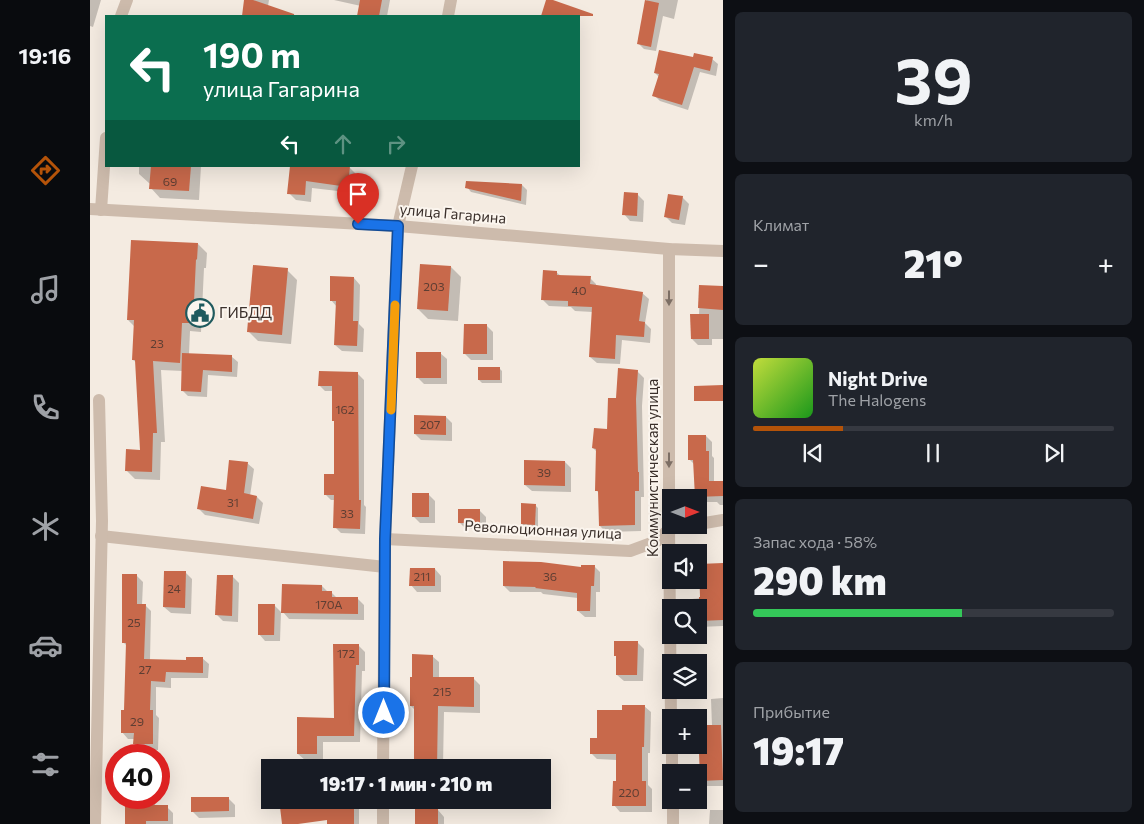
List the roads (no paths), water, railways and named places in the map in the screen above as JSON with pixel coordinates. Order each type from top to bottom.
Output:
[{"type":"street","points":[[121,15],[127,0]]},
{"type":"street","points":[[448,15],[452,0]]},
{"type":"street","points":[[96,210],[105,145]]},
{"type":"street","points":[[384,759],[385,539],[398,226],[412,167]]},
{"type":"street","name":"улица Гагарина","points":[[96,210],[398,226],[670,249],[723,251]]},
{"type":"street","name":"Коммунистическая улица","points":[[669,489],[670,249]]},
{"type":"street","points":[[95,824],[101,536],[96,520],[99,400]]},
{"type":"street","points":[[708,522],[723,520]]},
{"type":"street","name":"Революционная улица","points":[[385,539],[630,550],[656,541],[664,534]]},
{"type":"street","name":"Коммунистическая улица","points":[[669,534],[672,709]]},
{"type":"street","points":[[101,536],[385,567]]},
{"type":"street","points":[[383,809],[383,824]]},
{"type":"street","points":[[673,809],[673,824]]},
{"type":"place","name":"ГИБДД","points":[[200,313]]}]
